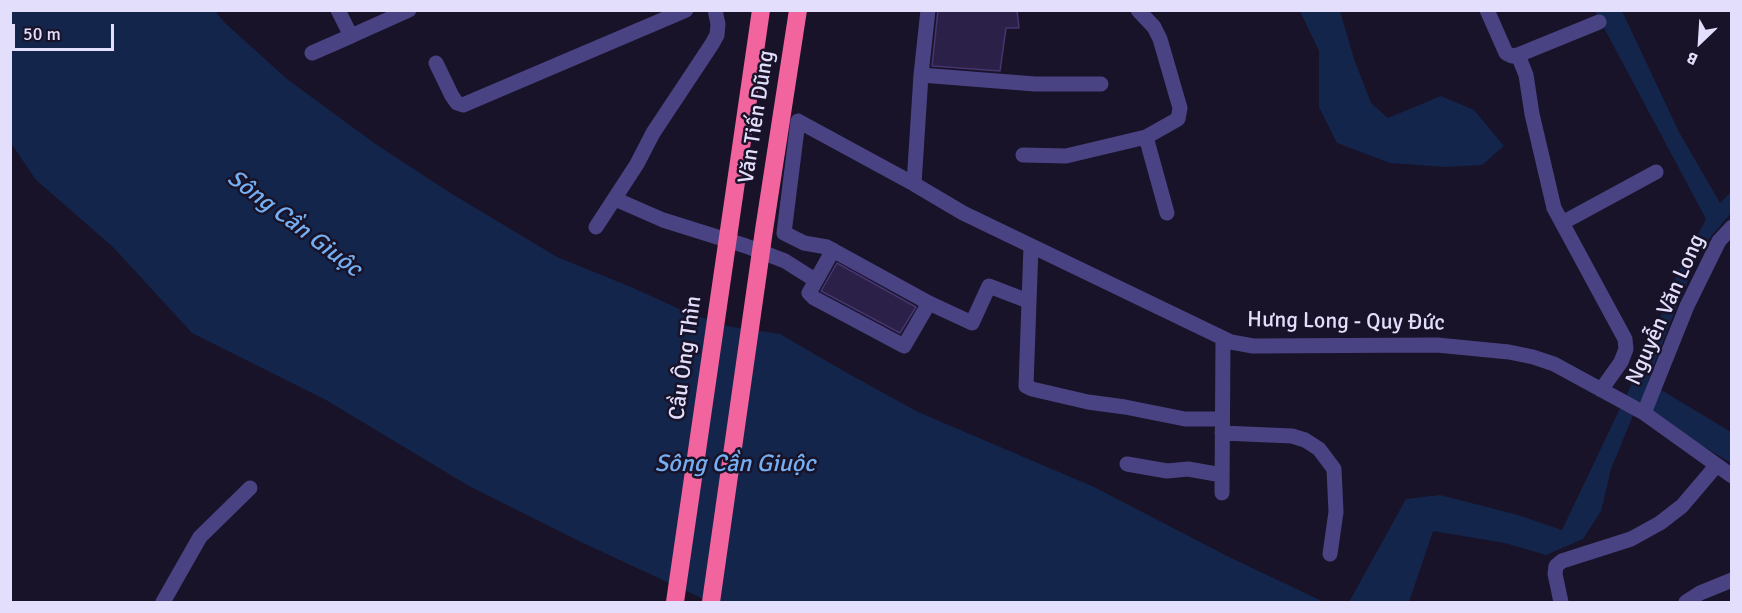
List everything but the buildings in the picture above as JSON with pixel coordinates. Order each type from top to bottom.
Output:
[{"type":"highway","name":"Văn Tiến Dũng","points":[[729,227],[761,10]]},
{"type":"highway","name":"Văn Tiến Dũng","points":[[711,603],[798,10]]},
{"type":"highway","name":"Cầu Ông Thìn","points":[[675,603],[729,227]]},
{"type":"street","points":[[338,10],[351,36]]},
{"type":"street","points":[[312,53],[409,10]]},
{"type":"street","points":[[436,63],[456,103],[463,105],[686,10]]},
{"type":"street","points":[[596,227],[637,164],[653,133],[717,35],[718,24],[715,10]]},
{"type":"street","points":[[914,184],[928,10]]},
{"type":"street","points":[[1023,156],[1066,156],[1146,137],[1178,119],[1180,108],[1160,39],[1154,27],[1138,10]]},
{"type":"street","points":[[1487,10],[1506,53],[1512,56],[1518,56],[1599,22]]},
{"type":"street","points":[[1518,56],[1526,75],[1532,114],[1554,208],[1625,339],[1626,349],[1621,362],[1601,390]]},
{"type":"street","points":[[921,75],[1035,84],[1101,84]]},
{"type":"street","name":"Hưng Long - Quy Đức","points":[[833,250],[804,243],[784,233],[798,121],[963,213],[1223,339],[1253,346],[1437,345],[1509,352],[1533,357],[1554,364],[1642,412],[1731,476]]},
{"type":"street","points":[[1146,137],[1167,213]]},
{"type":"street","points":[[1562,223],[1656,172]]},
{"type":"street","points":[[615,199],[663,220],[747,246],[785,261],[815,280]]},
{"type":"street","name":"Nguyễn Văn Long","points":[[1642,412],[1687,306],[1719,241],[1731,227]]},
{"type":"street","points":[[1031,246],[1026,386],[1088,402],[1125,406],[1305,440],[1319,449],[1334,469],[1336,512],[1330,554]]},
{"type":"street","points":[[929,303],[904,346],[812,297],[809,293],[833,250],[929,303],[972,323],[989,286],[1028,301]]},
{"type":"street","points":[[1222,493],[1223,339]]},
{"type":"street","points":[[1127,464],[1167,471],[1188,469],[1222,476]]},
{"type":"street","points":[[1561,603],[1555,574],[1556,566],[1562,561],[1631,539],[1660,523],[1682,506],[1716,466]]},
{"type":"street","points":[[163,603],[200,537],[250,488]]},
{"type":"street","points":[[1686,603],[1700,593],[1731,580]]},
{"type":"water","name":"Sông Cần Giuộc","points":[[10,11],[215,11],[225,23],[287,79],[374,143],[452,194],[557,257],[686,312],[727,326],[780,334],[918,412],[1094,487],[1229,557],[1324,602],[710,602],[581,542],[469,486],[326,400],[192,333],[113,247],[36,180],[11,143]]},
{"type":"water","points":[[1300,11],[1340,11],[1354,59],[1371,103],[1388,118],[1441,96],[1474,110],[1504,146],[1482,165],[1446,167],[1390,163],[1337,143],[1319,107],[1319,51]]},
{"type":"water","points":[[1595,11],[1622,11],[1679,132],[1720,203],[1731,192],[1731,213],[1702,247],[1648,382],[1731,432],[1731,463],[1701,445],[1639,401],[1611,469],[1601,511],[1583,539],[1546,555],[1505,543],[1433,531],[1409,602],[1349,602],[1406,499],[1440,495],[1518,515],[1562,530],[1647,352],[1677,274],[1706,219]]}]
